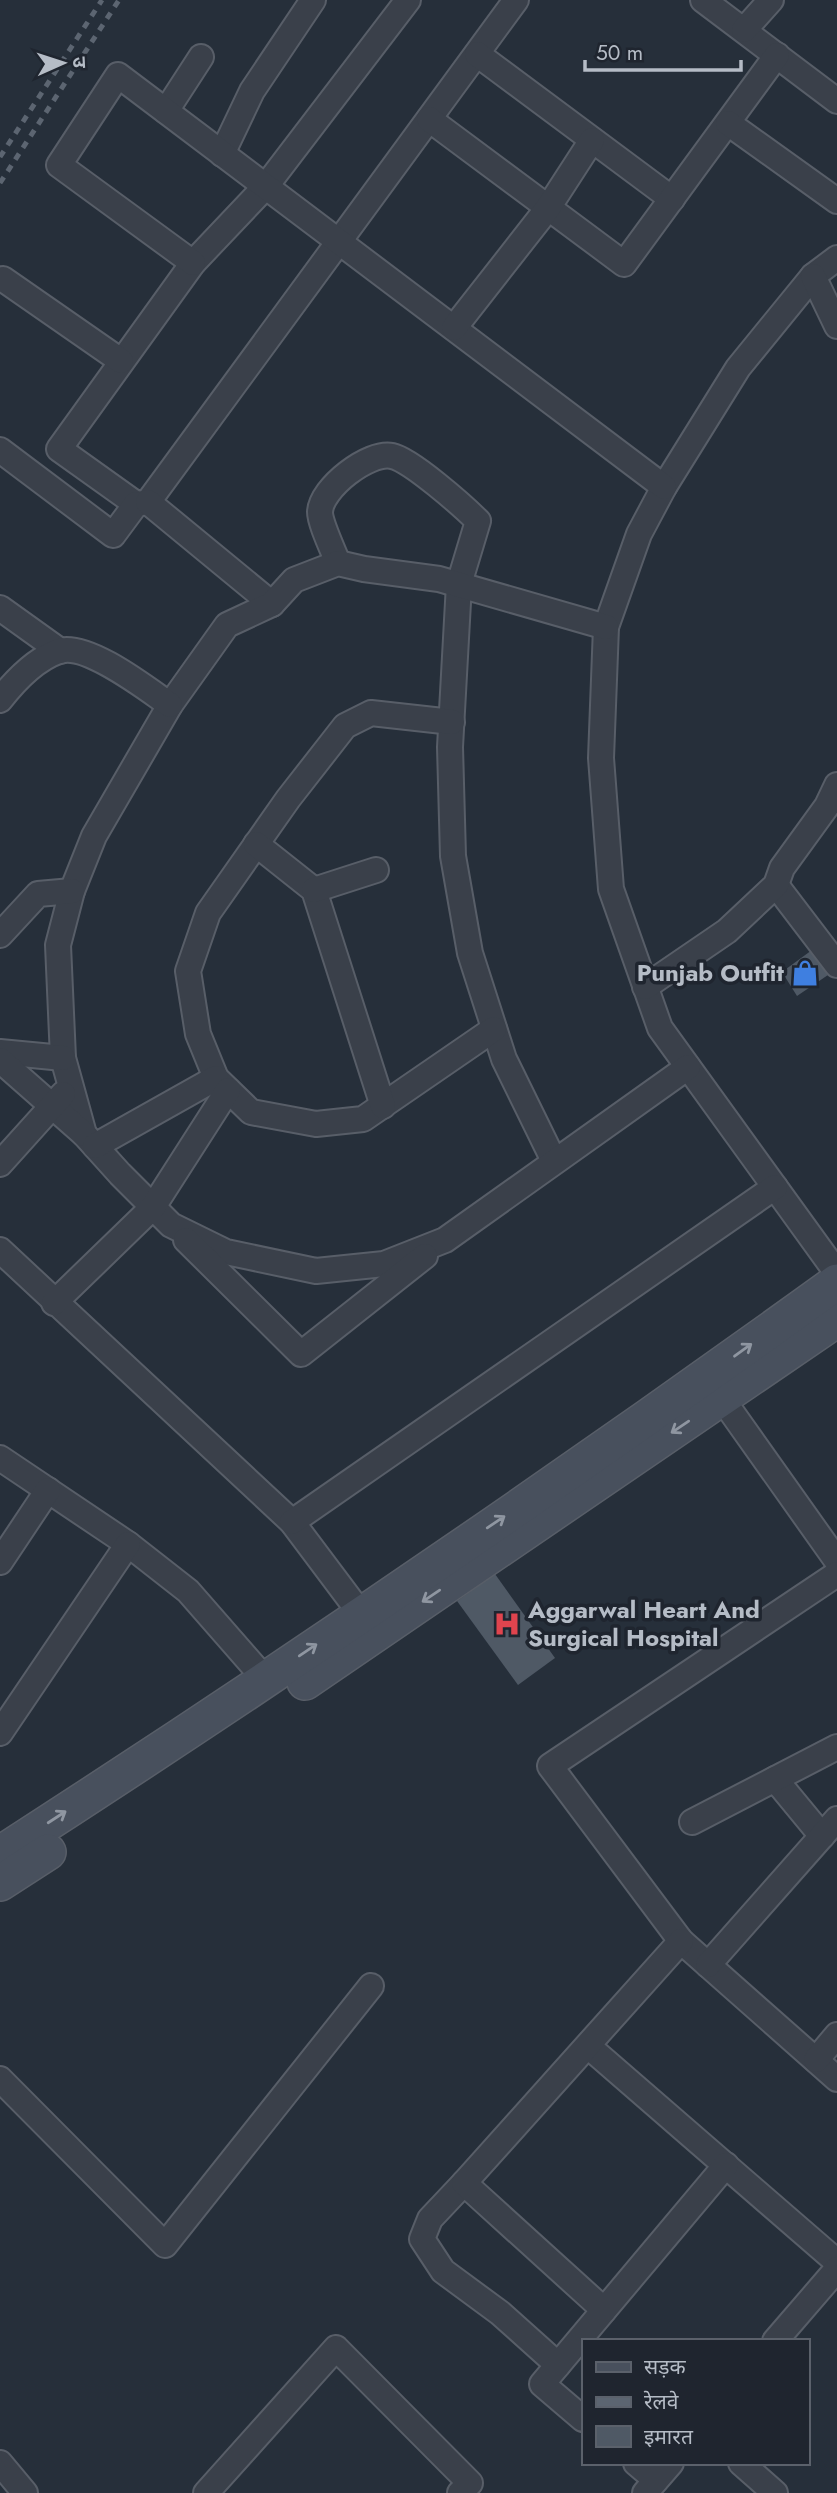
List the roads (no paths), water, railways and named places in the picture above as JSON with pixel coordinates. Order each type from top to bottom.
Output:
[{"type":"main road","points":[[0,1883],[186,1762],[714,1387],[837,1282]]},
{"type":"main road","points":[[0,1854],[162,1749],[361,1614],[714,1387],[837,1319]]},
{"type":"street","points":[[222,153],[252,91],[313,0]]},
{"type":"street","points":[[272,604],[142,503],[59,449],[192,263],[265,186],[408,0]]},
{"type":"street","points":[[0,450],[113,535],[142,503],[340,241],[516,0]]},
{"type":"street","points":[[703,0],[837,101]]},
{"type":"street","points":[[744,30],[771,0]]},
{"type":"street","points":[[477,54],[672,199]]},
{"type":"street","points":[[429,119],[624,264],[777,55]]},
{"type":"street","points":[[166,111],[201,57]]},
{"type":"street","points":[[192,263],[59,165],[118,75],[664,487]]},
{"type":"street","points":[[728,123],[837,201]]},
{"type":"street","points":[[454,328],[548,208],[592,139]]},
{"type":"street","points":[[837,258],[813,276],[738,368],[664,487],[639,534],[606,627],[601,758],[611,889],[660,1028],[837,1273]]},
{"type":"street","points":[[813,276],[837,326]]},
{"type":"street","points":[[3,279],[121,361]]},
{"type":"street","points":[[338,563],[320,513],[324,495],[369,459],[390,455],[407,463],[478,521],[459,584],[452,722],[453,856],[470,953],[503,1059],[554,1161]]},
{"type":"street","points":[[89,1140],[63,1058],[58,945],[72,891],[94,836],[170,705],[227,625],[272,604],[294,580],[338,563],[439,579],[606,627]]},
{"type":"street","points":[[0,608],[60,651]]},
{"type":"street","points":[[0,700],[16,679],[60,651],[78,651],[119,669],[170,705]]},
{"type":"street","points":[[452,722],[372,713],[345,726],[208,913],[188,971],[198,1034],[222,1084],[251,1112],[316,1124],[363,1119],[494,1028]]},
{"type":"street","points":[[645,987],[727,931],[776,885],[782,868],[827,806],[837,785]]},
{"type":"street","points":[[256,844],[314,890],[383,1105]]},
{"type":"street","points":[[314,890],[376,870]]},
{"type":"street","points":[[776,885],[837,965]]},
{"type":"street","points":[[0,935],[38,894],[72,891]]},
{"type":"street","points":[[38,894],[58,945]]},
{"type":"street","points":[[0,1052],[63,1058]]},
{"type":"street","points":[[0,1060],[89,1140],[301,1354],[445,1240],[688,1067]]},
{"type":"street","points":[[89,1140],[222,1084]]},
{"type":"street","points":[[54,1303],[153,1207],[222,1084]]},
{"type":"street","points":[[0,1164],[70,1085]]},
{"type":"street","points":[[292,1522],[775,1187]]},
{"type":"street","points":[[171,1225],[226,1252],[316,1271],[384,1264],[445,1240]]},
{"type":"street","points":[[0,1250],[292,1522],[361,1614]]},
{"type":"street","points":[[714,1387],[837,1561]]},
{"type":"street","points":[[0,1458],[128,1544],[188,1591],[265,1679]]},
{"type":"street","points":[[0,1562],[48,1490]]},
{"type":"street","points":[[0,1733],[128,1544]]},
{"type":"street","points":[[837,1574],[550,1766],[681,1941],[837,2079]]},
{"type":"street","points":[[692,1822],[837,1747]]},
{"type":"street","points":[[708,1965],[830,1827],[775,1779]]},
{"type":"street","points":[[558,2365],[500,2313],[443,2272],[422,2239],[430,2219],[681,1941]]},
{"type":"street","points":[[0,2079],[165,2245],[371,1986]]},
{"type":"street","points":[[816,2060],[837,2035]]},
{"type":"street","points":[[588,2046],[837,2262]]},
{"type":"street","points":[[582,2418],[542,2384],[726,2165]]},
{"type":"street","points":[[464,2183],[604,2310]]},
{"type":"street","points":[[777,2339],[837,2269]]},
{"type":"street","points":[[206,2493],[336,2348],[470,2483],[460,2493]]},
{"type":"street","points":[[0,2463],[25,2493]]},
{"type":"street","points":[[639,2465],[657,2479]]},
{"type":"street","points":[[743,2465],[775,2493]]},
{"type":"railway","points":[[0,157],[102,0]]},
{"type":"railway","points":[[0,183],[119,0]]},
{"type":"place","name":"Punjab Outfit","points":[[805,973]]},
{"type":"place","name":"Aggarwal Heart And Surgical Hospital","points":[[507,1624]]}]
